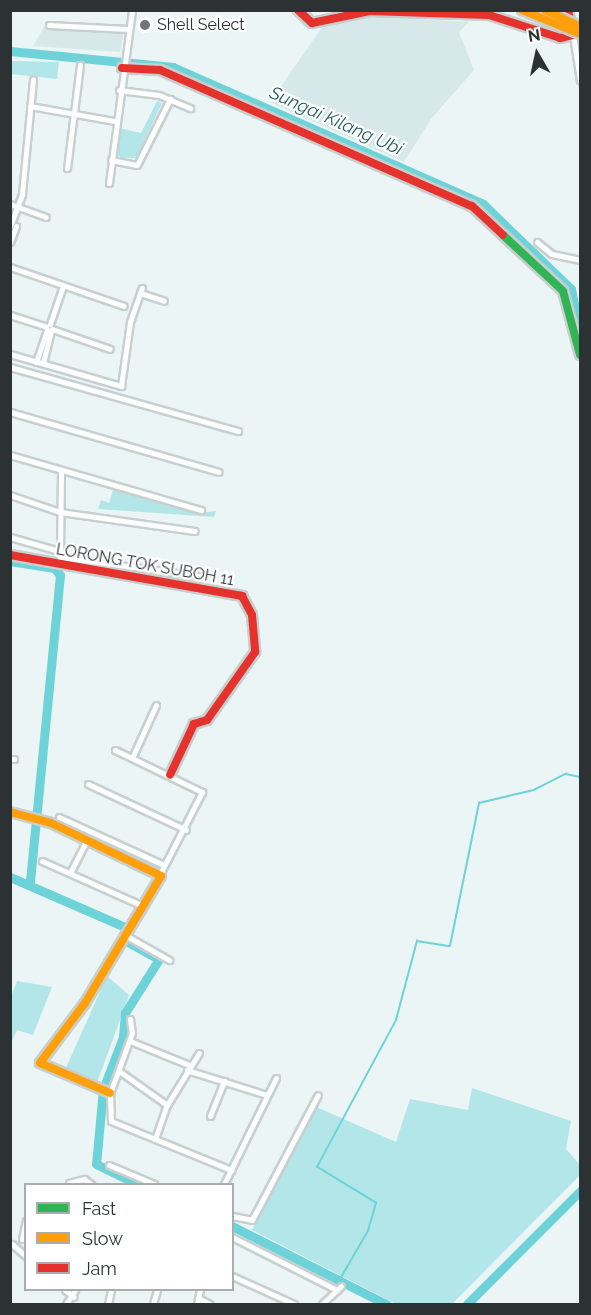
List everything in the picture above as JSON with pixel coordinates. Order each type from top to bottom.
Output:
[{"type":"street","points":[[109,183],[114,121],[132,10]]},
{"type":"street","points":[[298,10],[307,21]]},
{"type":"street","points":[[306,10],[307,21]]},
{"type":"street","points":[[522,10],[577,34]]},
{"type":"street","points":[[545,10],[580,26]]},
{"type":"street","points":[[568,10],[577,34],[580,80]]},
{"type":"street","points":[[307,21],[370,11],[446,12],[511,19],[560,38],[577,34]]},
{"type":"street","points":[[49,25],[128,28]]},
{"type":"street","points":[[67,168],[80,64]]},
{"type":"street","points":[[122,67],[160,70],[472,206],[504,230],[563,291],[580,355]]},
{"type":"street","points":[[10,242],[18,207],[33,80]]},
{"type":"street","points":[[119,90],[170,99],[190,108]]},
{"type":"street","points":[[111,160],[137,165],[170,99]]},
{"type":"street","points":[[30,106],[114,121]]},
{"type":"street","points":[[10,204],[46,217]]},
{"type":"street","points":[[537,242],[552,254],[580,260]]},
{"type":"street","points":[[10,267],[124,306]]},
{"type":"street","points":[[40,362],[63,286]]},
{"type":"street","points":[[10,354],[118,386],[141,291],[164,302]]},
{"type":"street","points":[[10,315],[110,349]]},
{"type":"street","points":[[10,367],[238,431]]},
{"type":"street","points":[[10,412],[219,472]]},
{"type":"street","points":[[10,455],[201,510]]},
{"type":"street","points":[[61,471],[60,557],[200,576]]},
{"type":"street","points":[[10,495],[60,512],[195,531]]},
{"type":"street","points":[[10,537],[59,551]]},
{"type":"street","name":"LORONG TOK SUBOH 11","points":[[10,555],[242,596],[252,615],[255,652],[209,718],[194,724],[170,775]]},
{"type":"street","points":[[132,758],[156,705]]},
{"type":"street","points":[[105,1091],[40,1064],[143,906],[160,877],[164,865],[186,830],[202,792],[115,750]]},
{"type":"street","points":[[88,784],[186,830]]},
{"type":"street","points":[[10,812],[26,814],[51,823],[160,877]]},
{"type":"street","points":[[59,817],[164,865]]},
{"type":"street","points":[[70,873],[86,841]]},
{"type":"street","points":[[42,861],[143,906]]},
{"type":"street","points":[[124,937],[169,960]]},
{"type":"street","points":[[130,1019],[130,1041],[119,1071],[105,1091],[111,1121],[231,1170]]},
{"type":"street","points":[[130,1041],[188,1068],[267,1095]]},
{"type":"street","points":[[155,1139],[167,1105],[199,1053]]},
{"type":"street","points":[[119,1071],[167,1105]]},
{"type":"street","points":[[225,1183],[276,1078]]},
{"type":"street","points":[[210,1116],[224,1081]]},
{"type":"street","points":[[234,1216],[252,1220],[318,1095]]},
{"type":"street","points":[[109,1165],[150,1183]]},
{"type":"street","points":[[69,1183],[84,1179],[89,1183]]},
{"type":"street","points":[[22,1239],[24,1230]]},
{"type":"street","points":[[234,1238],[336,1290]]},
{"type":"street","points":[[12,1244],[24,1254]]},
{"type":"street","points":[[234,1277],[294,1305]]},
{"type":"street","points":[[322,1305],[341,1286]]},
{"type":"street","points":[[66,1291],[74,1297]]},
{"type":"street","points":[[66,1305],[74,1297],[75,1291]]},
{"type":"street","points":[[197,1301],[210,1305]]},
{"type":"shaded area","points":[[369,16],[469,22],[459,32],[474,70],[431,119],[404,162],[270,102],[323,26]]},
{"type":"shaded area","points":[[47,22],[125,25],[120,52],[33,46]]},
{"type":"shaded area","points":[[11,61],[59,62],[57,79],[11,74]]},
{"type":"shaded area","points":[[157,101],[162,103],[136,158],[121,158],[116,153],[119,128],[141,133]]},
{"type":"shaded area","points":[[113,490],[198,513],[216,511],[214,517],[98,509],[101,500],[109,503]]},
{"type":"shaded area","points":[[107,976],[129,995],[97,1083],[65,1070]]},
{"type":"shaded area","points":[[17,981],[52,987],[33,1035],[17,1030],[12,1041],[11,997]]},
{"type":"shaded area","points":[[472,1088],[571,1121],[566,1149],[580,1165],[580,1175],[452,1304],[396,1304],[252,1230],[316,1107],[396,1142],[410,1099],[468,1110]]},
{"type":"waterway","name":"Sungai Kilang Ubi","points":[[10,51],[173,67],[483,204],[571,289],[580,333]]},
{"type":"waterway","points":[[10,561],[54,568],[60,575],[30,882]]},
{"type":"waterway","points":[[339,1281],[368,1231],[376,1203],[317,1167],[396,1020],[417,941],[450,946],[479,803],[534,790],[566,774],[580,777]]},
{"type":"waterway","points":[[10,877],[125,927],[128,942],[159,959],[125,1013],[123,1037],[103,1089],[96,1164],[135,1183]]},
{"type":"waterway","points":[[467,1304],[580,1191]]},
{"type":"waterway","points":[[234,1227],[386,1304]]},
{"type":"traffic: fast","points":[[503,235],[563,291],[580,355]]},
{"type":"traffic: slow","points":[[522,10],[580,34]]},
{"type":"traffic: slow","points":[[545,10],[580,26]]},
{"type":"traffic: slow","points":[[10,812],[51,823],[161,876],[85,1003],[40,1063],[110,1093]]},
{"type":"traffic: jam","points":[[298,10],[312,23],[370,11],[489,15],[560,38],[573,35],[568,10]]},
{"type":"traffic: jam","points":[[122,68],[160,70],[472,206],[503,235]]},
{"type":"traffic: jam","points":[[10,555],[242,596],[252,615],[255,652],[207,720],[194,724],[170,775]]},
{"type":"place","name":"Shell Select","points":[[145,25]]}]
